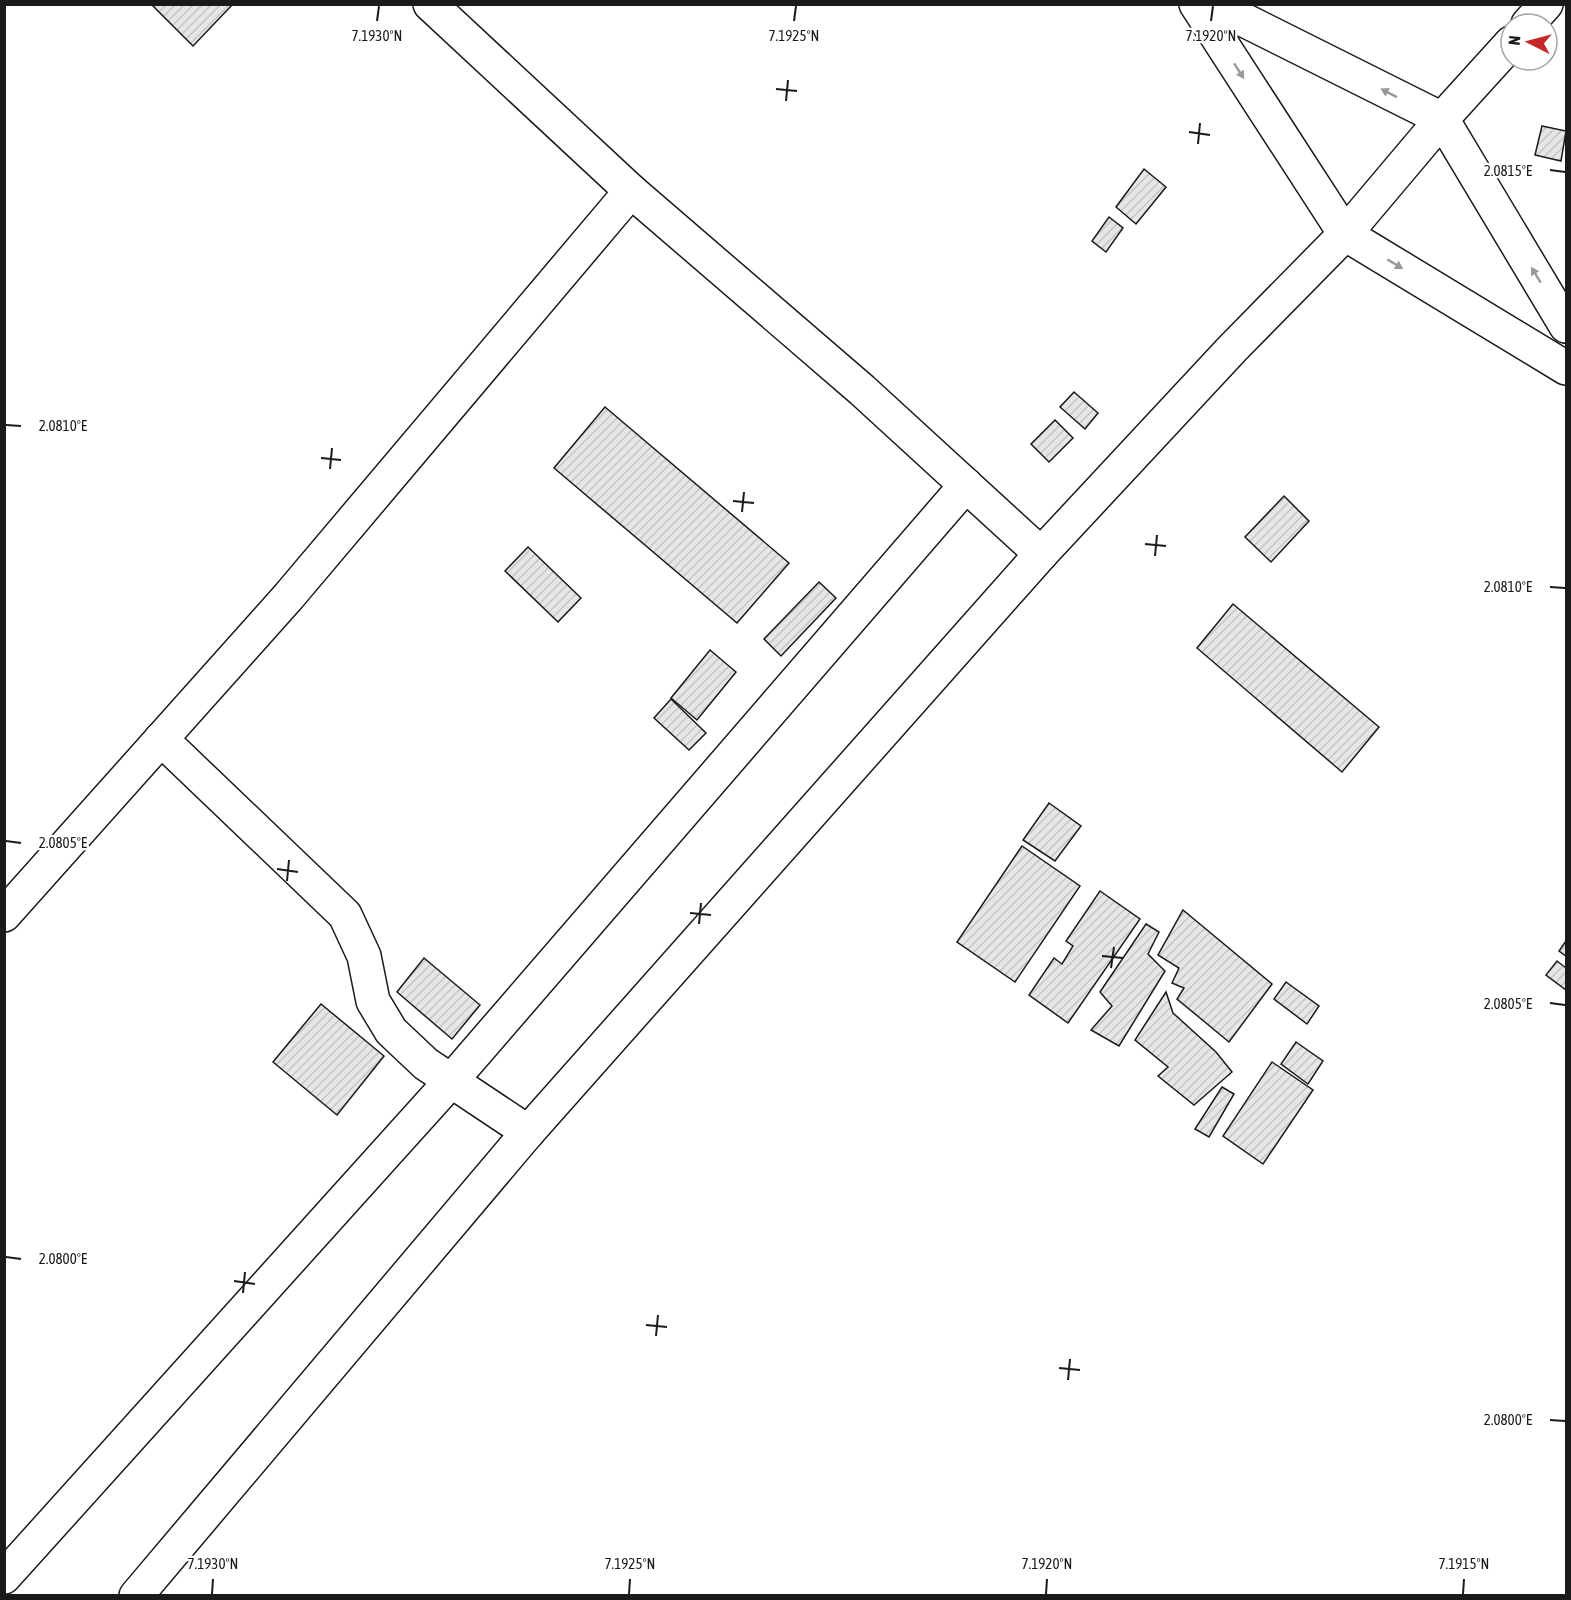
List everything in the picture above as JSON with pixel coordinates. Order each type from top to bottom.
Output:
[{"type":"street","points":[[430,4],[631,191],[862,390],[1041,554]]},
{"type":"street","points":[[1196,4],[1345,234],[1566,368]]},
{"type":"street","points":[[1212,4],[1442,119],[1566,326]]},
{"type":"street","points":[[136,1596],[528,1132],[1041,554],[1232,349],[1345,234],[1442,119],[1499,56]]},
{"type":"street","points":[[4,915],[289,596],[631,191]]},
{"type":"street","points":[[4,1577],[451,1081],[966,485]]},
{"type":"street","points":[[160,739],[345,915],[364,956],[373,1001],[391,1031],[426,1064],[528,1132]]},
{"type":"building","points":[[151,4],[233,4],[193,46]]},
{"type":"building","points":[[1542,126],[1566,131],[1561,161],[1535,155]]},
{"type":"building","points":[[1144,169],[1166,187],[1136,224],[1116,207]]},
{"type":"building","points":[[1109,217],[1123,228],[1106,252],[1092,241]]},
{"type":"building","points":[[1074,392],[1098,413],[1085,429],[1060,407]]},
{"type":"building","points":[[605,407],[789,563],[737,623],[554,468]]},
{"type":"building","points":[[1055,420],[1073,438],[1049,462],[1031,444]]},
{"type":"building","points":[[1284,496],[1309,521],[1271,562],[1245,537]]},
{"type":"building","points":[[528,547],[581,598],[558,622],[505,571]]},
{"type":"building","points":[[819,582],[836,598],[781,656],[764,639]]},
{"type":"building","points":[[1233,604],[1379,727],[1342,772],[1197,648]]},
{"type":"building","points":[[710,650],[736,672],[697,720],[671,698]]},
{"type":"building","points":[[671,699],[706,733],[689,750],[654,718]]},
{"type":"building","points":[[1049,803],[1081,826],[1055,861],[1023,840]]},
{"type":"building","points":[[1022,846],[1080,886],[1015,982],[957,942]]},
{"type":"building","points":[[1100,891],[1140,919],[1068,1023],[1029,995],[1054,958],[1062,964],[1073,946],[1066,941]]},
{"type":"building","points":[[1183,910],[1272,984],[1229,1042],[1177,999],[1184,988],[1172,983],[1179,968],[1158,955]]},
{"type":"building","points":[[1146,924],[1159,932],[1148,954],[1165,971],[1119,1046],[1091,1030],[1112,1006],[1100,992]]},
{"type":"building","points":[[1566,941],[1566,956],[1559,951]]},
{"type":"building","points":[[424,958],[480,1005],[452,1039],[397,992]]},
{"type":"building","points":[[1557,961],[1566,968],[1566,990],[1546,975]]},
{"type":"building","points":[[1286,982],[1319,1006],[1307,1024],[1274,999]]},
{"type":"building","points":[[1166,992],[1173,1013],[1216,1052],[1232,1072],[1194,1105],[1158,1076],[1168,1067],[1135,1040]]},
{"type":"building","points":[[321,1004],[384,1056],[337,1115],[273,1062]]},
{"type":"building","points":[[1296,1042],[1323,1061],[1308,1084],[1281,1064]]},
{"type":"building","points":[[1272,1062],[1313,1090],[1263,1164],[1223,1136]]},
{"type":"building","points":[[1222,1087],[1234,1094],[1209,1137],[1195,1129]]}]
